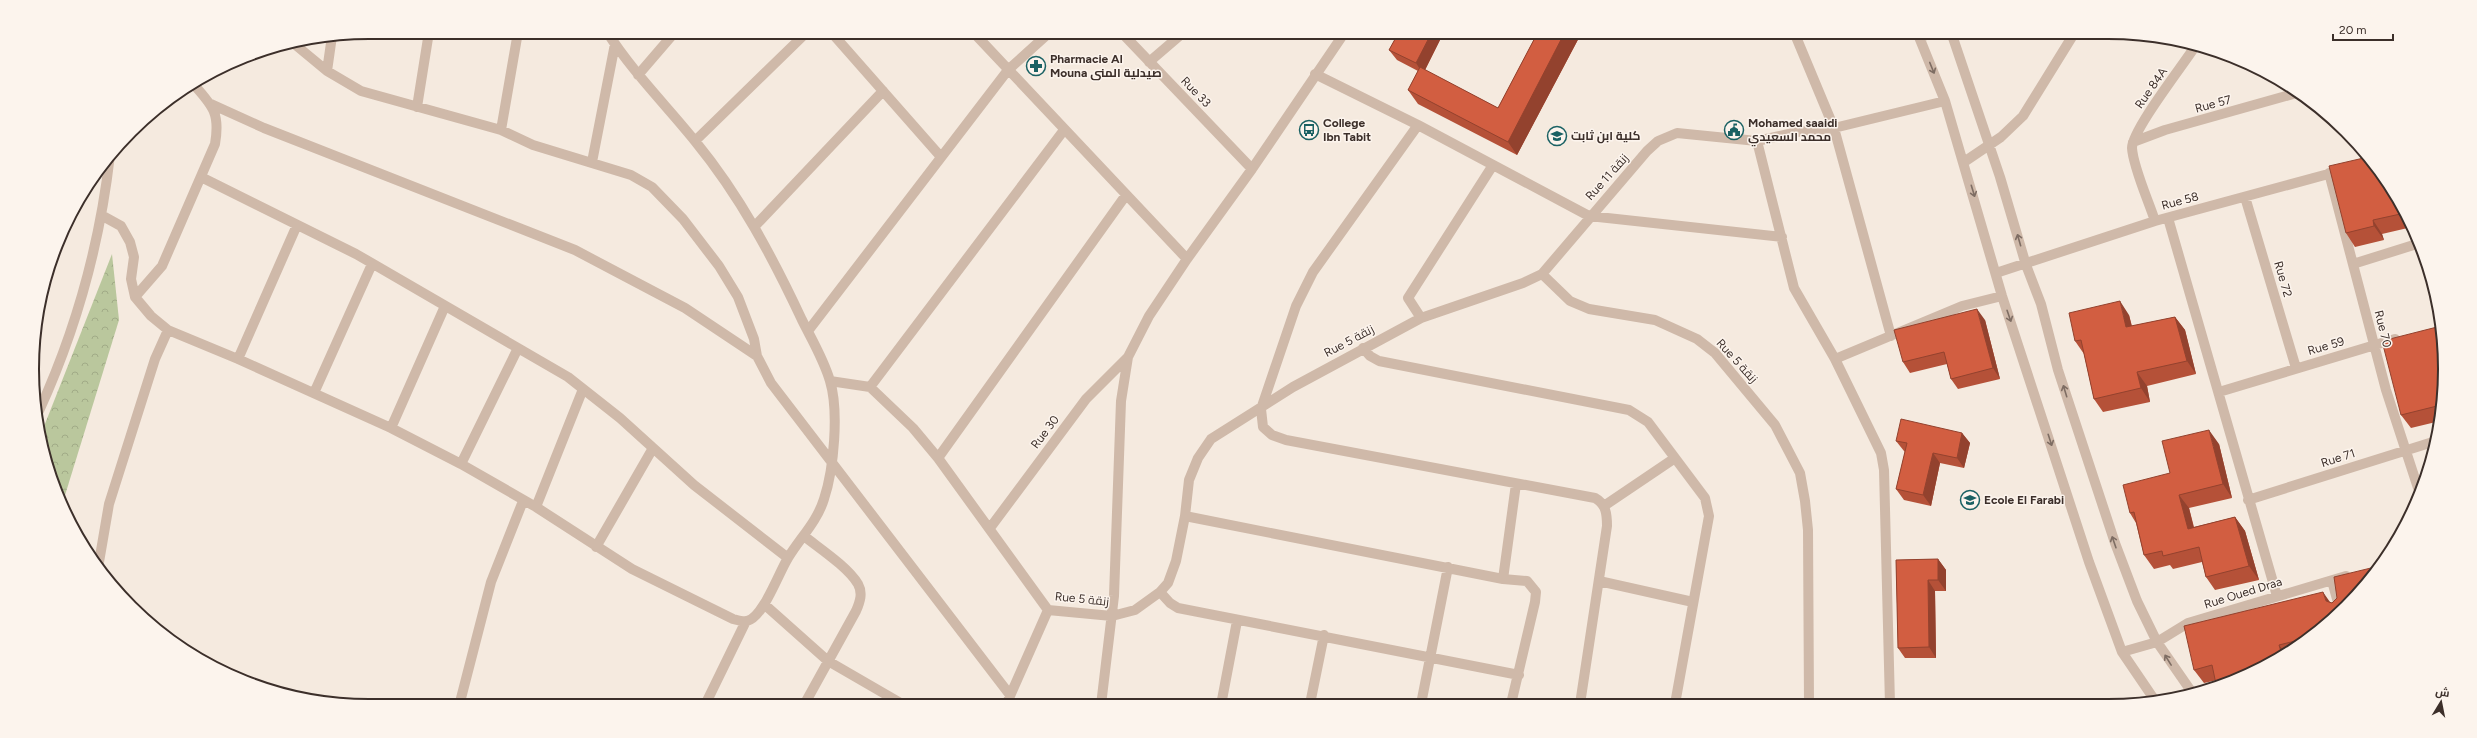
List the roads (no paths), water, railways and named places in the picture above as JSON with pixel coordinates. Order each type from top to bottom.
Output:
[{"type":"street","points":[[417,107],[428,39]]},
{"type":"street","points":[[501,130],[517,39]]},
{"type":"street","points":[[101,215],[121,226],[130,242],[134,257],[131,279],[135,297],[151,316],[168,330],[238,359],[391,428],[461,464],[523,501],[536,507],[632,569],[733,619],[746,621],[756,617],[788,558],[820,511],[832,465],[834,428],[830,382],[808,331],[755,226],[695,141],[638,75],[611,39]]},
{"type":"street","points":[[638,75],[669,39]]},
{"type":"street","points":[[695,141],[800,39]]},
{"type":"street","points":[[837,39],[942,156]]},
{"type":"street","points":[[979,39],[1187,259]]},
{"type":"street","points":[[808,331],[1008,70],[1042,39]]},
{"type":"street","name":"Rue 33","points":[[1128,39],[1252,169]]},
{"type":"street","points":[[1149,62],[1176,39]]},
{"type":"street","points":[[1103,699],[1112,616],[1121,401],[1128,358],[1149,316],[1187,259],[1252,169],[1340,39]]},
{"type":"street","points":[[1797,39],[1834,128],[1891,336]]},
{"type":"street","points":[[1921,39],[1945,101],[2002,296],[2089,562],[2122,652],[2152,696]]},
{"type":"street","points":[[1953,39],[1990,145],[2026,265],[2041,304],[2058,370],[2115,543],[2137,601],[2157,642],[2189,689]]},
{"type":"street","points":[[1964,162],[1990,145],[2023,116],[2071,39]]},
{"type":"street","points":[[327,71],[331,42]]},
{"type":"street","points":[[592,162],[615,44]]},
{"type":"street","points":[[298,47],[327,71],[360,91],[501,130],[533,145],[592,162],[640,179],[652,187],[683,219],[719,266],[738,297],[754,339],[756,356],[771,383],[832,465],[1010,695]]},
{"type":"street","name":"Rue 84A","points":[[2133,145],[2140,127],[2193,50]]},
{"type":"street","points":[[1315,74],[1418,125],[1590,216],[1782,237]]},
{"type":"street","points":[[135,297],[162,266],[202,177],[215,144],[217,130],[216,113],[211,104],[197,88]]},
{"type":"street","points":[[755,226],[883,91]]},
{"type":"street","name":"Rue 57","points":[[2133,145],[2165,130],[2291,95]]},
{"type":"street","name":"Rue 11 زنقة","points":[[1542,274],[1647,151],[1667,136],[1677,133],[1757,141],[1802,131],[1834,128],[1945,101]]},
{"type":"street","points":[[211,104],[293,139],[575,250],[685,308],[756,356]]},
{"type":"street","points":[[1418,125],[1313,272],[1296,306],[1261,409],[1263,426],[1272,435],[1286,440],[1595,498],[1604,506],[1607,526],[1581,699]]},
{"type":"street","points":[[830,382],[870,387],[1064,130]]},
{"type":"street","points":[[1757,141],[1794,288],[1835,359],[1876,442],[1884,470],[1890,699]]},
{"type":"street","points":[[2133,145],[2155,221]]},
{"type":"street","points":[[1421,318],[1408,298],[1493,165]]},
{"type":"street","points":[[41,405],[62,354],[90,269],[101,215],[108,166]]},
{"type":"street","name":"Rue 58","points":[[1996,273],[2026,265],[2155,221],[2329,173],[2356,168]]},
{"type":"street","name":"Rue 70","points":[[2329,173],[2373,346],[2417,484]]},
{"type":"street","points":[[202,177],[372,264],[568,378],[584,389],[694,485],[788,558]]},
{"type":"street","points":[[938,458],[1126,195]]},
{"type":"street","name":"Rue 72","points":[[2245,197],[2296,368]]},
{"type":"street","points":[[2168,218],[2219,392],[2248,500],[2277,596]]},
{"type":"street","points":[[238,359],[297,225]]},
{"type":"street","points":[[2353,264],[2414,246]]},
{"type":"street","points":[[314,393],[372,264]]},
{"type":"street","name":"Rue 5 زنقة","points":[[870,387],[914,428],[938,458],[1048,610],[1112,616],[1135,610],[1160,592],[1168,584],[1176,561],[1185,516],[1189,480],[1206,444],[1261,409],[1293,386],[1421,318],[1523,283],[1542,274],[1570,301],[1589,309],[1655,320],[1697,339],[1715,353],[1775,425],[1800,473],[1805,501],[1808,530],[1809,699]]},
{"type":"street","points":[[1835,359],[1962,306],[2002,296]]},
{"type":"street","points":[[391,428],[445,306]]},
{"type":"street","points":[[100,559],[109,504],[155,359],[168,330]]},
{"type":"street","name":"Rue 59","points":[[2219,392],[2404,337]]},
{"type":"street","points":[[461,464],[518,348]]},
{"type":"street","points":[[1363,348],[1370,356],[1379,361],[1629,410],[1648,422],[1705,498],[1708,505],[1709,516],[1676,699]]},
{"type":"street","name":"Rue 30","points":[[990,528],[1086,399],[1128,358]]},
{"type":"street","points":[[536,507],[584,389]]},
{"type":"street","name":"Rue 71","points":[[2248,500],[2405,449],[2430,443]]},
{"type":"street","points":[[596,547],[653,448]]},
{"type":"street","points":[[1604,506],[1675,458]]},
{"type":"street","points":[[1503,579],[1516,484]]},
{"type":"street","points":[[462,699],[491,582],[523,501]]},
{"type":"street","points":[[1185,516],[1503,579],[1527,581],[1536,592],[1519,675],[1512,699]]},
{"type":"street","points":[[804,536],[850,575],[858,584],[861,595],[856,611],[807,699]]},
{"type":"street","points":[[1421,699],[1448,567]]},
{"type":"street","name":"Rue Oued Draa","points":[[2122,652],[2157,642],[2188,623],[2354,574]]},
{"type":"street","points":[[2332,580],[2339,604]]},
{"type":"street","points":[[1599,581],[1693,602]]},
{"type":"street","points":[[1160,592],[1170,603],[1178,608],[1237,621],[1324,635],[1519,675]]},
{"type":"street","points":[[764,604],[828,661],[892,699]]},
{"type":"street","points":[[1008,699],[1048,610]]},
{"type":"street","points":[[708,699],[746,621]]},
{"type":"street","points":[[1222,699],[1237,621]]},
{"type":"street","points":[[1311,699],[1324,635]]},
{"type":"place","name":"Pharmacie Al Mouna صيدلية المنى","points":[[1036,66]]},
{"type":"place","name":"College Ibn Tabit","points":[[1309,130]]},
{"type":"place","name":"Mohamed saaidi محمد السعيدي","points":[[1734,130]]},
{"type":"place","name":"كلية ابن ثابت","points":[[1557,136]]},
{"type":"place","name":"Ecole El Farabi","points":[[1970,500]]}]
